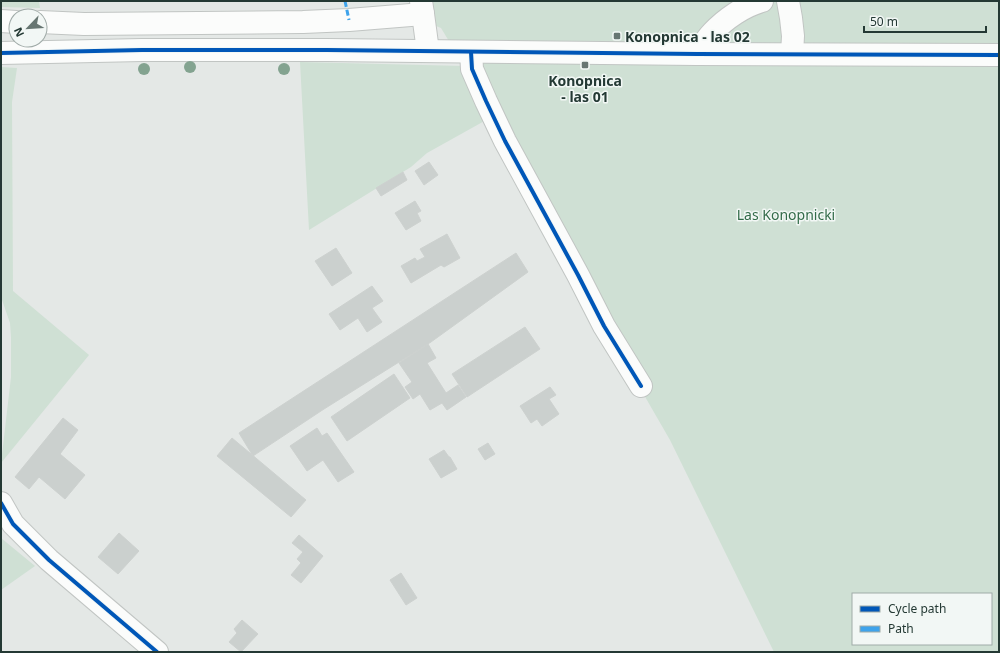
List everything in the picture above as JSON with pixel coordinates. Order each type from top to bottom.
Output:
[{"type":"street","points":[[697,54],[712,33],[730,18],[746,7],[762,1]]},
{"type":"street","points":[[788,1],[793,36],[792,54]]},
{"type":"street","points":[[48,22],[84,24],[197,24],[303,22],[330,20],[422,7],[428,51]]},
{"type":"street","points":[[327,50],[331,32],[330,20]]},
{"type":"street","points":[[1,53],[142,50],[327,50],[697,54],[999,55]]},
{"type":"street","points":[[471,52],[472,68],[505,141],[578,274],[604,326],[641,386]]},
{"type":"street","points":[[1,503],[13,524],[49,560],[157,652]]},
{"type":"green space","points":[[1,1],[39,1],[40,8],[1,7]]},
{"type":"green space","name":"Las Konopnicki","points":[[412,1],[999,1],[999,652],[774,652],[670,440],[547,227],[488,119],[427,153],[411,167],[309,230],[300,62],[464,66],[441,28],[419,19]]},
{"type":"green space","points":[[1,67],[17,68],[12,102],[13,291],[89,355],[1,463],[11,377],[11,337],[10,323],[1,297]]},
{"type":"green space","points":[[1,538],[35,566],[1,590]]},
{"type":"building","points":[[429,162],[438,175],[424,185],[415,171]]},
{"type":"building","points":[[403,172],[407,180],[381,196],[376,188]]},
{"type":"building","points":[[415,201],[421,211],[417,213],[421,221],[406,230],[395,213]]},
{"type":"building","points":[[447,234],[460,258],[444,267],[441,265],[411,283],[401,266],[415,258],[417,261],[425,257],[420,249]]},
{"type":"building","points":[[336,248],[352,273],[332,286],[315,261]]},
{"type":"building","points":[[516,253],[528,272],[431,342],[324,409],[253,456],[239,433]]},
{"type":"building","points":[[372,286],[383,301],[372,308],[382,322],[367,332],[358,318],[340,330],[329,314]]},
{"type":"building","points":[[525,327],[540,349],[467,397],[452,374]]},
{"type":"building","points":[[428,344],[436,358],[427,363],[446,393],[458,385],[466,397],[447,410],[442,403],[430,410],[420,394],[413,399],[405,387],[412,382],[399,363]]},
{"type":"building","points":[[394,374],[410,398],[347,441],[331,417]]},
{"type":"building","points":[[550,387],[556,395],[549,399],[559,414],[542,426],[537,419],[531,423],[520,406]]},
{"type":"building","points":[[63,418],[78,430],[60,454],[85,475],[65,499],[39,477],[29,489],[15,477]]},
{"type":"building","points":[[317,428],[322,436],[327,433],[354,472],[338,482],[323,460],[307,471],[290,446]]},
{"type":"building","points":[[232,438],[306,500],[291,517],[217,456]]},
{"type":"building","points":[[488,443],[495,454],[485,460],[478,449]]},
{"type":"building","points":[[444,450],[457,469],[441,478],[429,459]]},
{"type":"building","points":[[119,533],[139,551],[118,574],[98,557]]},
{"type":"building","points":[[299,535],[323,556],[301,583],[291,575],[301,563],[297,559],[303,552],[292,543]]},
{"type":"building","points":[[401,573],[417,598],[406,605],[390,580]]},
{"type":"building","points":[[242,620],[258,634],[241,652],[229,642],[237,633],[234,629]]},
{"type":"marked path","points":[[345,1],[349,20]]},
{"type":"cycle path","points":[[1,53],[142,50],[327,50],[697,54],[999,55]]},
{"type":"cycle path","points":[[471,52],[472,69],[505,141],[604,326],[641,386]]},
{"type":"cycle path","points":[[1,503],[13,524],[49,560],[157,652]]},
{"type":"place","name":"Konopnica - las 02","points":[[617,36]]},
{"type":"place","name":"Konopnica - las 01","points":[[585,65]]}]
